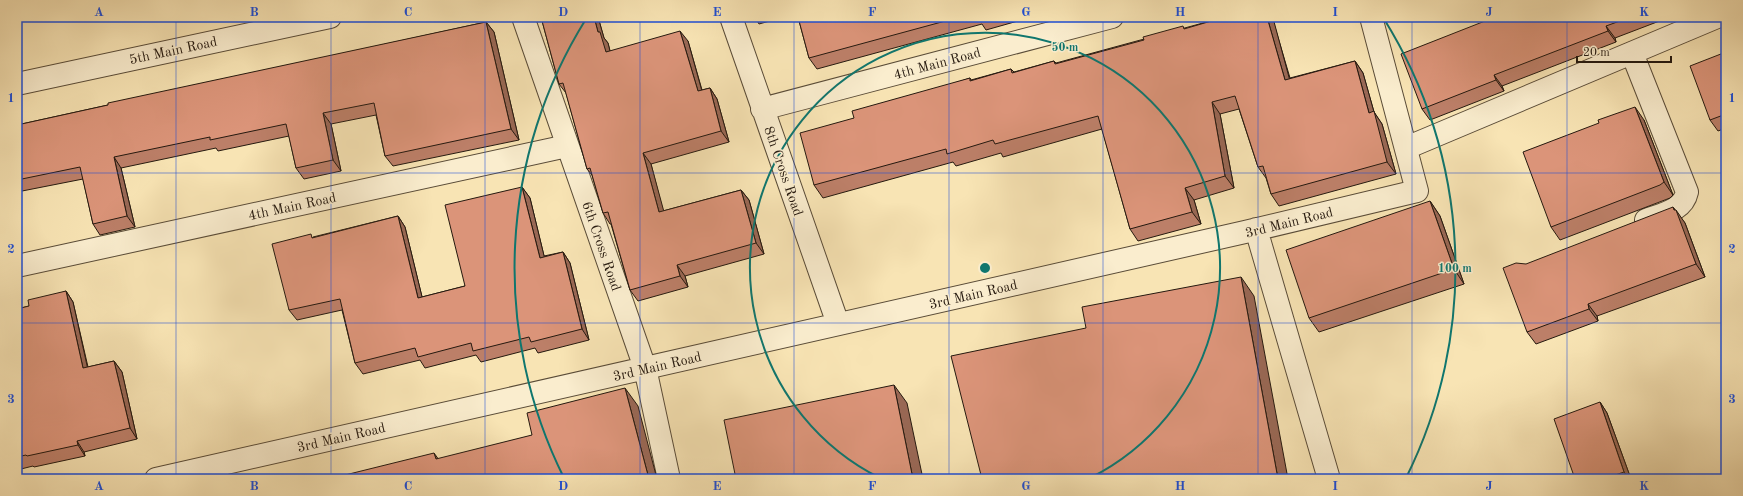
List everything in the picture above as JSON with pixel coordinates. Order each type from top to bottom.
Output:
[{"type":"street","name":"6th Cross Road","points":[[523,17],[645,368],[669,479]]},
{"type":"street","name":"8th Cross Road","points":[[731,17],[838,324]]},
{"type":"street","name":"4th Main Road","points":[[762,109],[1112,17]]},
{"type":"street","points":[[1371,17],[1406,148],[1717,17]]},
{"type":"street","name":"5th Main Road","points":[[17,84],[316,18]]},
{"type":"street","points":[[1625,228],[1676,209],[1686,198],[1687,192],[1632,53]]},
{"type":"street","name":"4th Main Road","points":[[17,266],[567,146]]},
{"type":"street","name":"3rd Main Road","points":[[156,479],[1256,230],[1417,190],[1406,148]]},
{"type":"street","points":[[1256,230],[1329,479]]},
{"type":"building","points":[[541,17],[594,17],[606,52],[680,31],[698,91],[710,88],[721,131],[643,153],[659,212],[741,190],[756,243],[677,265],[680,276],[630,290],[608,212],[603,213],[590,168],[587,169],[563,83],[559,84]]},
{"type":"building","points":[[798,17],[960,17],[809,58]]},
{"type":"building","points":[[1225,17],[1267,17],[1285,80],[1355,61],[1369,113],[1374,111],[1387,162],[1271,194],[1263,166],[1258,167],[1235,96],[1212,102],[1225,176],[1185,188],[1192,212],[1130,229],[1098,116],[995,144],[993,140],[947,154],[946,149],[814,185],[800,133],[854,118],[852,111],[970,78],[970,81],[1011,69],[1012,73],[1054,61],[1055,64],[1144,40],[1143,37],[1183,26],[1184,29]]},
{"type":"building","points":[[1484,17],[1631,17],[1606,26],[1608,31],[1494,75],[1496,80],[1422,109],[1401,54],[1485,21]]},
{"type":"building","points":[[486,22],[511,129],[385,156],[374,103],[323,113],[333,160],[296,168],[286,124],[210,140],[210,137],[114,157],[127,216],[93,224],[80,167],[17,180],[17,125],[108,105],[108,103]]},
{"type":"building","points":[[1726,52],[1726,114],[1710,120],[1690,66]]},
{"type":"building","points":[[1635,107],[1664,182],[1660,185],[1551,227],[1523,152],[1599,123],[1598,120]]},
{"type":"building","points":[[522,187],[540,258],[563,252],[582,329],[531,342],[529,337],[473,351],[471,343],[418,357],[415,348],[355,363],[340,299],[289,310],[272,244],[311,234],[312,238],[398,216],[418,298],[465,286],[445,205]]},
{"type":"building","points":[[1430,201],[1454,269],[1309,318],[1286,250]]},
{"type":"building","points":[[1673,207],[1674,210],[1676,210],[1696,264],[1588,304],[1589,309],[1527,332],[1503,268],[1516,263],[1526,264]]},
{"type":"building","points":[[1241,277],[1278,479],[982,479],[951,356],[1086,328],[1082,307]]},
{"type":"building","points":[[66,291],[83,368],[114,361],[130,428],[77,441],[78,445],[17,457],[17,309],[29,306],[28,300]]},
{"type":"building","points":[[894,385],[913,479],[736,479],[724,420]]},
{"type":"building","points":[[625,388],[649,479],[342,479],[341,476],[434,453],[436,459],[532,435],[527,413]]},
{"type":"building","points":[[1600,402],[1624,472],[1603,479],[1575,479],[1554,419]]},
{"type":"building","points":[[1726,476],[1726,479],[1718,479]]}]
